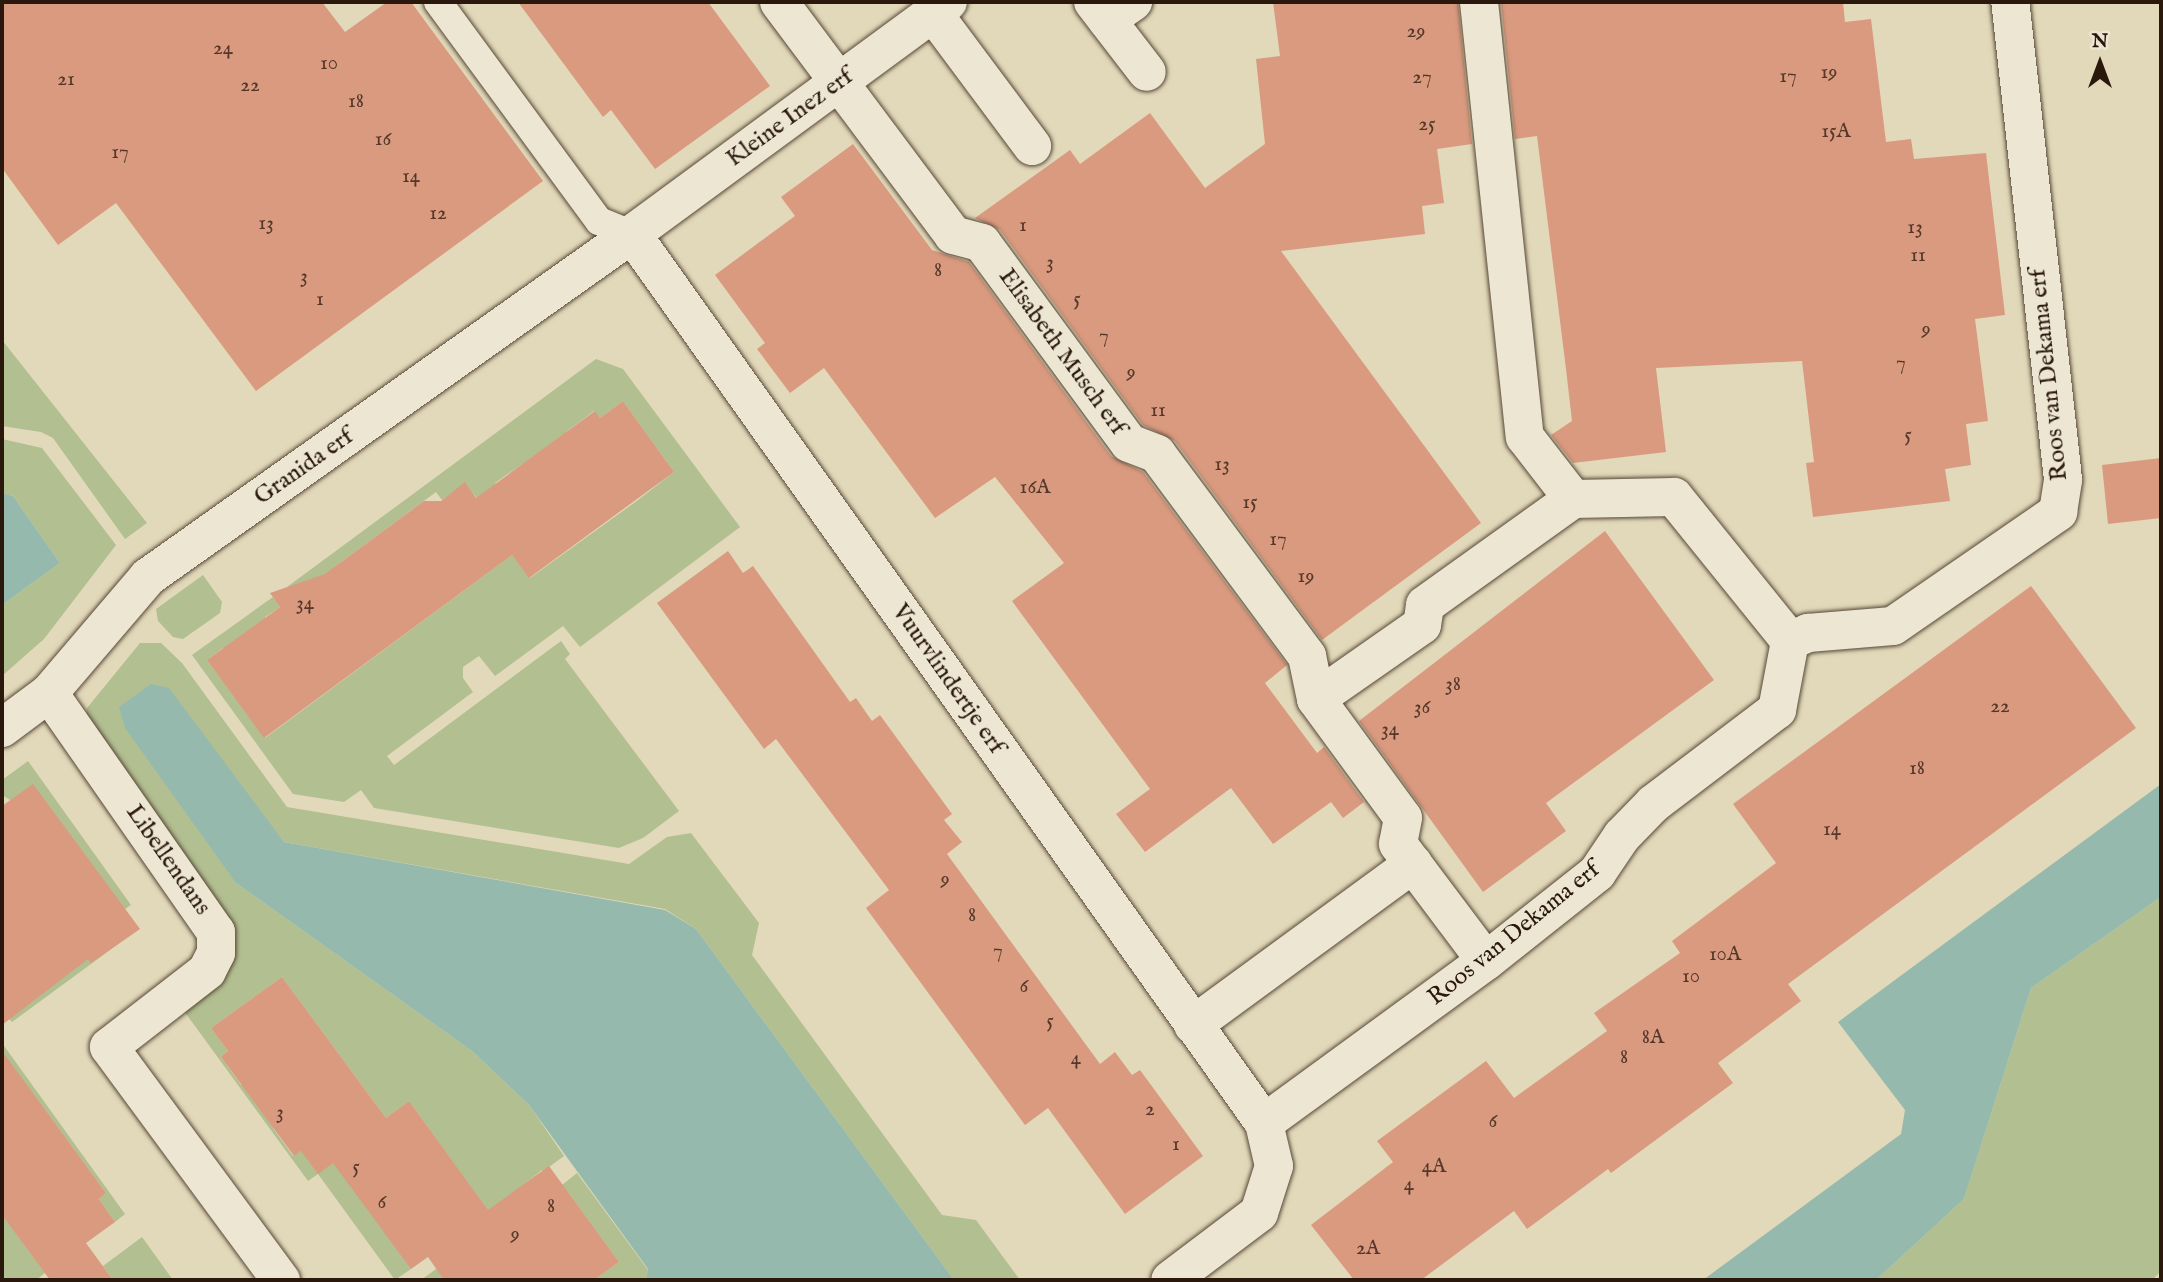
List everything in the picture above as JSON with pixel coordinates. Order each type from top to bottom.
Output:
[{"type":"street","name":"Elisabeth Musch erf","points":[[779,2],[953,235],[982,243],[1129,443],[1157,454],[1307,656],[1316,699],[1404,818],[1398,844],[1486,961]]},
{"type":"street","points":[[1479,2],[1525,438],[1573,499]]},
{"type":"street","name":"Roos van Dekama erf","points":[[1264,1123],[1486,961],[1597,873],[1622,836],[1653,804],[1777,710],[1790,641],[1808,633],[1893,626],[2058,512],[2063,479],[2010,2]]},
{"type":"street","name":"Kleine Inez erf","points":[[632,234],[941,8]]},
{"type":"street","points":[[941,8],[1032,146]]},
{"type":"street","points":[[1111,8],[1147,72]]},
{"type":"street","name":"Granida erf","points":[[2,728],[49,693],[148,577],[632,234]]},
{"type":"street","name":"Vuurvlindertje erf","points":[[632,234],[1264,1123]]},
{"type":"street","points":[[1316,699],[1422,625],[1425,605],[1573,499],[1675,497],[1790,641]]},
{"type":"street","name":"Libellendans","points":[[49,693],[216,932],[216,953],[207,971],[109,1047],[281,1280]]},
{"type":"street","points":[[1194,1025],[1413,864]]},
{"type":"street","points":[[1170,1280],[1258,1213],[1274,1166],[1264,1123]]},
{"type":"lane","points":[[438,2],[599,221],[632,234]]},
{"type":"green space","points":[[2,340],[147,523],[125,539],[53,438],[41,432],[2,426]]},
{"type":"green space","points":[[596,359],[623,369],[740,527],[580,647],[563,626],[495,676],[479,656],[463,667],[463,678],[473,692],[387,756],[394,765],[561,641],[570,654],[565,659],[679,811],[643,838],[619,848],[374,808],[361,790],[344,802],[293,794],[192,655],[273,597],[280,607],[265,617],[270,624],[228,656],[223,648],[207,660],[265,738],[512,555],[530,578],[638,500],[674,472],[623,401],[600,418],[594,411],[566,432],[572,439],[530,470],[524,463],[495,483],[501,491],[482,505],[465,483],[442,500],[436,492],[336,566],[299,604],[287,587]]},
{"type":"green space","points":[[2,439],[42,448],[116,545],[44,639],[2,676],[2,605],[60,563],[13,496],[2,493]]},
{"type":"green space","points":[[203,575],[222,602],[220,613],[183,639],[173,637],[158,621],[156,609]]},
{"type":"green space","points":[[140,643],[161,643],[182,663],[287,807],[629,864],[667,837],[691,833],[759,923],[752,955],[942,1215],[976,1220],[1020,1280],[954,1280],[696,929],[665,909],[284,842],[256,806],[236,883],[472,1051],[529,1105],[564,1156],[549,1167],[562,1185],[577,1173],[648,1270],[646,1280],[594,1280],[619,1262],[567,1191],[440,1274],[444,1280],[421,1280],[552,1184],[542,1170],[489,1212],[409,1101],[386,1118],[282,977],[211,1028],[228,1051],[221,1057],[241,1085],[249,1080],[280,1122],[273,1128],[293,1156],[301,1151],[341,1158],[411,1269],[395,1280],[318,1174],[308,1181],[184,1011],[218,983],[228,916],[86,720],[87,708]]},
{"type":"green space","points":[[28,761],[131,905],[111,919],[125,939],[12,1022],[2,1012],[2,915],[48,882],[10,800],[2,795],[2,780]]},
{"type":"green space","points":[[2161,897],[2161,1271],[2152,1280],[1876,1280],[1964,1199],[2031,988]]},
{"type":"green space","points":[[2,1043],[125,1214],[115,1222],[99,1199],[106,1193],[33,1094],[26,1099],[2,1067]]},
{"type":"green space","points":[[2,1214],[45,1273],[36,1280],[2,1280]]},
{"type":"green space","points":[[142,1237],[173,1280],[113,1280],[103,1266]]},
{"type":"water","points":[[2,493],[13,496],[60,563],[2,605]]},
{"type":"water","points":[[151,684],[169,688],[284,842],[665,910],[696,929],[954,1280],[646,1280],[648,1269],[529,1105],[472,1051],[236,883],[125,728],[119,707]]},
{"type":"water","points":[[2161,784],[2161,897],[2031,988],[1964,1199],[1876,1280],[1703,1280],[1901,1134],[1905,1110],[1838,1022]]},
{"type":"building","points":[[2,2],[322,2],[345,32],[387,2],[411,2],[543,181],[256,391],[116,203],[58,245],[2,168]]},
{"type":"building","points":[[518,2],[708,2],[770,86],[655,169],[611,110],[603,117]]},
{"type":"building","points":[[1273,2],[1458,2],[1472,144],[1437,149],[1444,203],[1422,206],[1425,234],[1281,251],[1481,523],[1322,640],[1175,441],[1143,425],[1000,230],[975,218],[1070,150],[1080,164],[1150,113],[1205,188],[1265,144],[1256,59],[1280,56]]},
{"type":"building","points":[[1501,2],[1843,2],[1845,22],[1871,19],[1886,142],[1911,139],[1914,159],[1986,153],[2005,315],[1975,319],[1988,421],[1966,424],[1971,465],[1945,469],[1950,501],[1813,517],[1806,463],[1814,462],[1802,361],[1656,368],[1666,452],[1573,463],[1551,435],[1572,421],[1566,369],[1537,136],[1515,139]]},
{"type":"building","points":[[853,144],[932,250],[969,262],[1111,456],[1143,472],[1287,665],[1265,683],[1317,753],[1324,747],[1364,802],[1343,818],[1331,802],[1273,844],[1231,788],[1145,852],[1116,814],[1150,789],[1012,601],[1064,563],[995,477],[935,518],[824,368],[790,393],[757,349],[765,343],[715,275],[795,216],[781,197]]},
{"type":"building","points":[[623,401],[674,472],[529,578],[512,555],[264,738],[207,660],[280,607],[270,593],[325,574],[424,501],[441,501],[465,482],[476,498],[595,411],[600,418]]},
{"type":"building","points":[[2161,458],[2161,518],[2108,524],[2102,465]]},
{"type":"building","points":[[1605,531],[1714,680],[1546,803],[1566,831],[1483,892],[1359,721]]},
{"type":"building","points":[[728,551],[743,573],[753,566],[850,702],[856,698],[872,721],[880,715],[952,814],[944,820],[962,842],[947,854],[1100,1064],[1115,1052],[1132,1075],[1140,1070],[1203,1156],[1125,1214],[1048,1108],[1025,1125],[866,908],[889,890],[776,739],[764,749],[657,603]]},
{"type":"building","points":[[2031,586],[2136,728],[1788,984],[1801,1001],[1718,1063],[1733,1083],[1611,1173],[1608,1169],[1527,1229],[1514,1211],[1421,1280],[1354,1280],[1311,1225],[1393,1162],[1377,1141],[1486,1061],[1514,1098],[1607,1031],[1594,1013],[1680,953],[1672,941],[1776,863],[1733,804]]},
{"type":"building","points":[[33,784],[140,929],[91,963],[88,959],[2,1025],[2,806]]},
{"type":"building","points":[[282,977],[386,1118],[409,1101],[488,1210],[549,1166],[619,1262],[594,1280],[444,1280],[428,1257],[411,1269],[333,1163],[318,1174],[301,1151],[294,1156],[221,1057],[228,1051],[211,1028]]},
{"type":"building","points":[[2,1051],[106,1193],[99,1199],[115,1222],[86,1243],[113,1280],[50,1280],[2,1215]]}]
